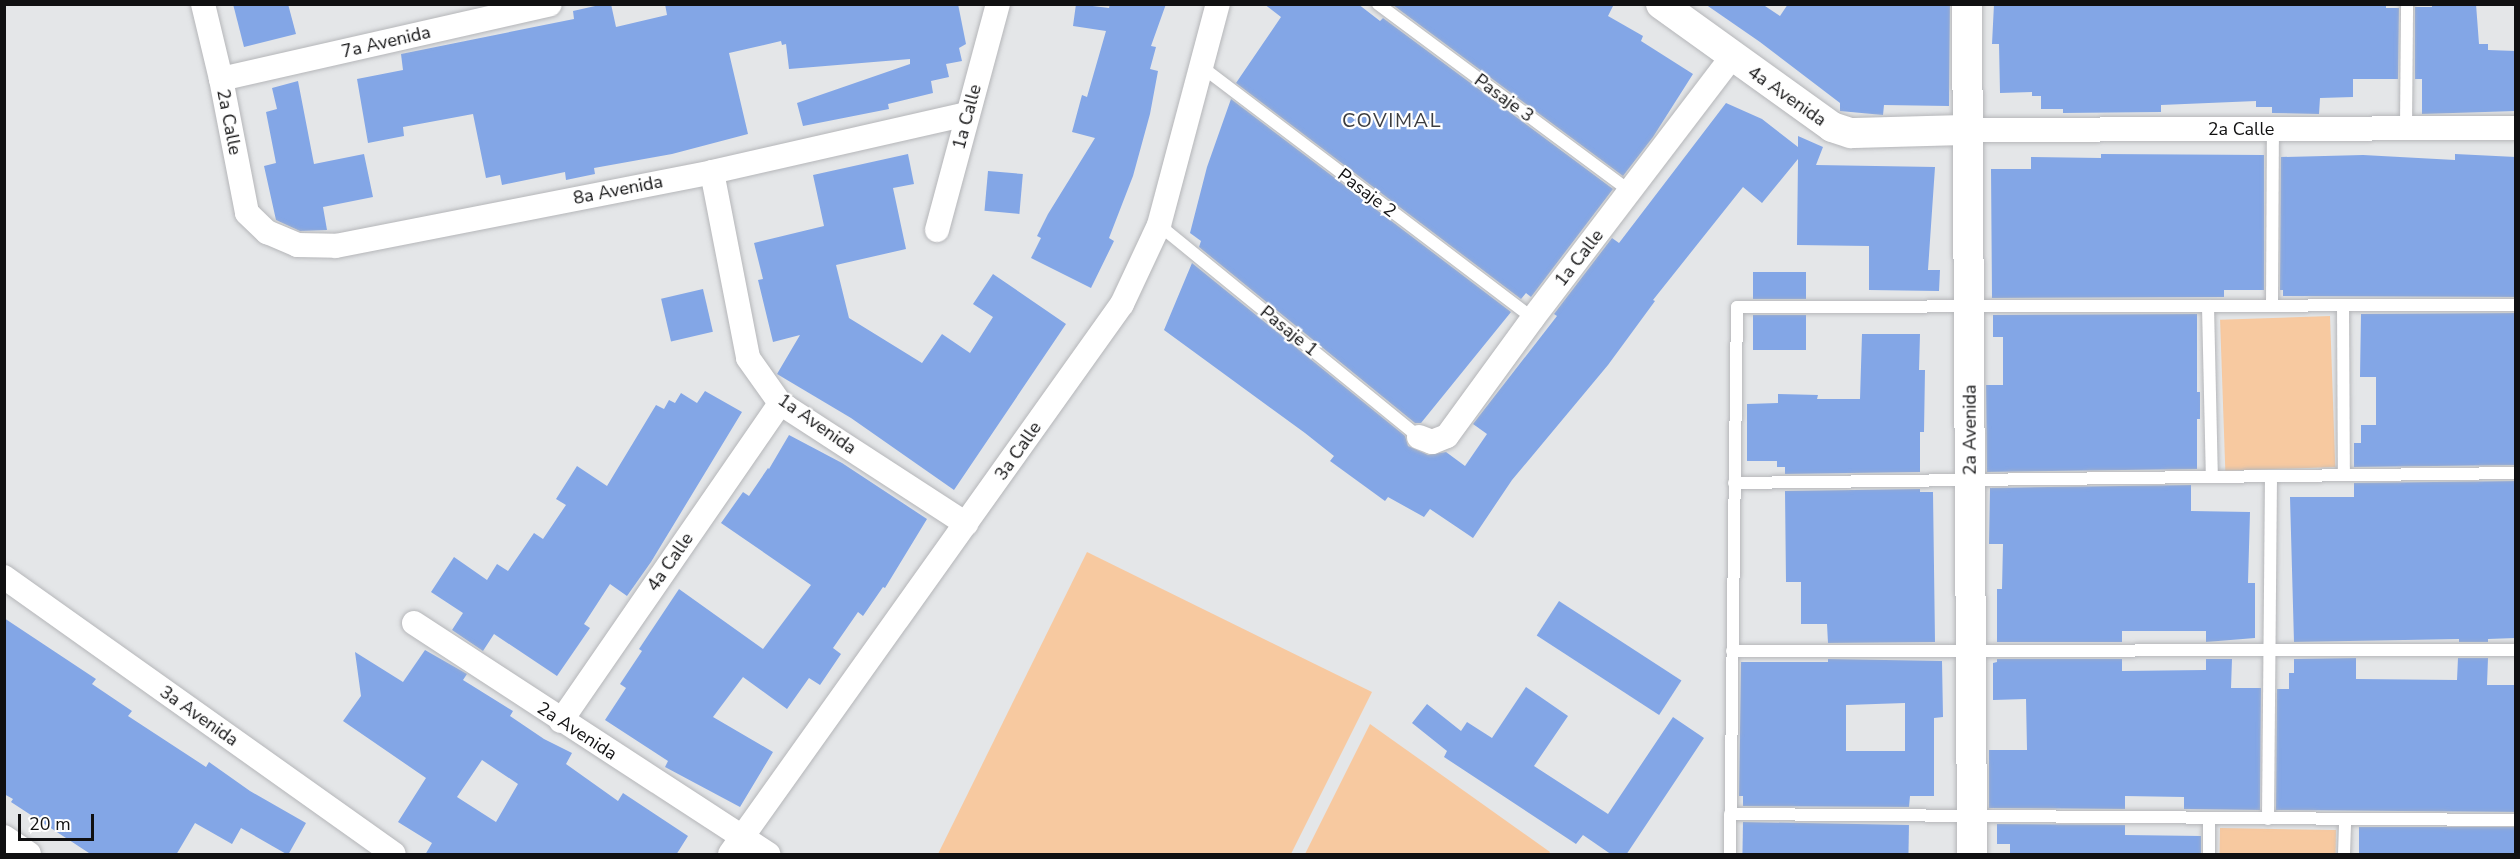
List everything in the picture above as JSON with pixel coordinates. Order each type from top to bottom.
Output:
[{"type":"street","name":"2a Calle","points":[[203,4],[221,79],[247,213],[267,232]]},
{"type":"street","name":"7a Avenida","points":[[221,79],[550,4]]},
{"type":"street","name":"1a Calle","points":[[937,230],[998,4]]},
{"type":"street","name":"3a Calle","points":[[736,846],[1122,304],[1159,225],[1218,4]]},
{"type":"street","name":"2a Avenida","points":[[1967,4],[1972,855]]},
{"type":"street","name":"4a Avenida","points":[[1675,9],[1732,57],[1816,118],[1842,131],[1851,133],[1967,130]]},
{"type":"street","name":"1a Calle","points":[[1419,437],[1432,442],[1448,436],[1533,318],[1732,57]]},
{"type":"street","name":"8a Avenida","points":[[267,232],[297,245],[336,246],[712,172],[968,114]]},
{"type":"street","name":"2a Calle","points":[[1967,130],[2516,128]]},
{"type":"street","name":"1a Avenida","points":[[712,172],[748,358],[780,403],[966,524]]},
{"type":"street","name":"4a Calle","points":[[561,721],[780,403]]},
{"type":"street","name":"3a Avenida","points":[[4,577],[394,855]]},
{"type":"street","name":"2a Avenida","points":[[414,623],[561,721],[736,846],[768,855]]},
{"type":"street","points":[[4,837],[29,855]]},
{"type":"lane","name":"Pasaje 3","points":[[1378,4],[1631,192]]},
{"type":"lane","points":[[2406,128],[2407,4]]},
{"type":"lane","name":"Pasaje 2","points":[[1202,67],[1533,318]]},
{"type":"lane","points":[[2272,306],[2273,129]]},
{"type":"lane","name":"Pasaje 1","points":[[1159,225],[1419,437]]},
{"type":"lane","points":[[2343,305],[2344,475]]},
{"type":"lane","points":[[1730,855],[1737,307],[2516,305]]},
{"type":"lane","points":[[2208,306],[2212,476]]},
{"type":"lane","points":[[1734,483],[2516,473]]},
{"type":"lane","points":[[2268,819],[2271,476]]},
{"type":"lane","points":[[1732,651],[2516,650]]},
{"type":"lane","points":[[1730,814],[2516,820]]},
{"type":"lane","points":[[2209,818],[2209,855]]},
{"type":"lane","points":[[2344,819],[2344,855]]},
{"type":"shaded area","points":[[2330,316],[2335,467],[2225,471],[2220,320]]},
{"type":"shaded area","points":[[1087,552],[1372,692],[1291,854],[938,854]]},
{"type":"shaded area","points":[[1370,724],[1550,852],[1549,854],[1305,854]]},
{"type":"shaded area","points":[[2220,828],[2336,830],[2336,854],[2220,854]]},
{"type":"building","points":[[233,4],[288,4],[296,34],[244,47]]},
{"type":"building","points":[[611,4],[616,27],[667,15],[665,4],[958,4],[966,44],[959,48],[962,61],[946,64],[949,77],[931,81],[933,93],[888,104],[889,109],[803,126],[797,103],[910,64],[910,59],[789,69],[786,44],[782,45],[781,41],[729,53],[748,134],[672,154],[594,168],[595,174],[566,180],[565,172],[502,185],[500,175],[486,178],[473,114],[403,127],[404,136],[368,143],[357,79],[403,70],[401,54],[574,19],[573,11]]},
{"type":"building","points":[[1076,4],[1109,8],[1110,4],[1166,4],[1151,46],[1156,47],[1150,69],[1158,71],[1150,114],[1133,176],[1109,238],[1114,241],[1091,288],[1031,258],[1041,238],[1037,236],[1048,214],[1095,138],[1072,132],[1082,95],[1087,97],[1106,31],[1073,26]]},
{"type":"building","points":[[1264,4],[1358,4],[1380,21],[1383,18],[1613,189],[1531,297],[1526,293],[1521,299],[1236,83],[1281,17]]},
{"type":"building","points":[[1614,4],[1608,16],[1643,36],[1641,41],[1693,74],[1653,137],[1623,176],[1393,5]]},
{"type":"building","points":[[1705,4],[1762,4],[1780,16],[1788,4],[1950,4],[1949,106],[1884,105],[1883,115],[1840,111],[1840,103],[1760,42]]},
{"type":"building","points":[[1994,4],[2386,4],[2386,8],[2399,8],[2398,79],[2353,79],[2353,97],[2320,98],[2319,114],[2272,113],[2272,107],[2256,107],[2256,101],[2161,105],[2161,112],[2063,113],[2063,109],[2041,109],[2041,96],[2032,96],[2032,92],[2000,93],[1999,44],[1992,44]]},
{"type":"building","points":[[2432,4],[2476,4],[2479,44],[2488,44],[2488,50],[2516,51],[2516,111],[2422,114],[2422,79],[2415,79],[2415,7],[2432,7]]},
{"type":"building","points":[[298,81],[314,164],[364,154],[373,197],[323,207],[327,230],[300,231],[276,220],[264,166],[276,163],[266,112],[277,109],[272,88]]},
{"type":"building","points":[[1231,99],[1511,312],[1421,423],[1415,423],[1199,247],[1201,241],[1190,233],[1207,167]]},
{"type":"building","points":[[1726,103],[1762,119],[1798,147],[1798,136],[1823,147],[1816,165],[1935,167],[1928,270],[1940,270],[1939,291],[1869,290],[1869,246],[1797,245],[1798,159],[1762,203],[1743,187],[1653,300],[1655,301],[1608,365],[1512,480],[1473,538],[1430,509],[1424,517],[1388,497],[1385,501],[1330,461],[1334,456],[1305,433],[1164,330],[1192,263],[1405,436],[1408,446],[1428,455],[1446,452],[1465,466],[1487,434],[1473,424],[1557,316],[1554,314],[1612,238],[1619,243]]},
{"type":"building","points":[[908,154],[914,184],[893,188],[906,249],[836,265],[849,318],[922,363],[942,334],[970,353],[993,317],[973,304],[993,274],[1066,324],[954,490],[851,418],[777,374],[800,335],[773,342],[758,280],[763,279],[754,243],[824,226],[813,175]]},
{"type":"building","points":[[2101,154],[2264,155],[2264,290],[2224,290],[2224,297],[1992,298],[1991,169],[2031,169],[2031,157],[2101,158]]},
{"type":"building","points":[[2455,154],[2516,157],[2516,297],[2283,296],[2283,290],[2280,290],[2281,157],[2363,155],[2455,160]]},
{"type":"building","points":[[988,171],[1023,174],[1019,214],[985,211]]},
{"type":"building","points":[[1753,272],[1806,272],[1806,299],[1753,299]]},
{"type":"building","points":[[703,289],[713,332],[671,342],[661,299]]},
{"type":"building","points":[[2516,313],[2516,465],[2354,467],[2354,443],[2361,443],[2361,425],[2376,425],[2376,377],[2360,377],[2361,314]]},
{"type":"building","points":[[2197,314],[2197,392],[2200,392],[2200,419],[2197,419],[2197,469],[1987,472],[1986,385],[2003,385],[2003,337],[1993,337],[1993,315]]},
{"type":"building","points":[[1753,315],[1806,315],[1806,350],[1753,350]]},
{"type":"building","points":[[1862,334],[1920,334],[1919,370],[1925,370],[1924,432],[1920,432],[1920,472],[1785,474],[1785,467],[1777,467],[1777,461],[1747,461],[1747,404],[1778,403],[1778,394],[1818,395],[1817,399],[1860,399]]},
{"type":"building","points":[[705,391],[742,412],[651,562],[627,596],[610,584],[584,624],[590,628],[557,676],[494,634],[483,651],[452,630],[463,613],[431,592],[454,557],[487,580],[497,564],[508,571],[534,533],[543,539],[566,505],[556,499],[577,466],[607,486],[656,405],[664,409],[669,400],[675,403],[681,393],[697,403]]},
{"type":"building","points":[[789,435],[842,463],[927,519],[885,588],[883,587],[863,616],[858,612],[833,648],[841,654],[820,685],[809,678],[787,709],[743,677],[713,717],[773,752],[740,807],[665,767],[668,761],[605,720],[626,688],[620,684],[642,651],[639,649],[679,589],[763,649],[811,585],[721,523],[743,492],[749,496],[769,469]]},
{"type":"building","points":[[2516,481],[2516,638],[2488,639],[2488,642],[2459,642],[2459,639],[2294,642],[2290,497],[2354,497],[2354,483]]},
{"type":"building","points":[[2191,485],[2191,511],[2250,512],[2248,583],[2255,583],[2255,638],[2206,642],[2206,631],[2122,631],[2122,642],[1997,642],[1997,589],[2002,589],[2003,544],[1989,544],[1990,488]]},
{"type":"building","points":[[1920,489],[1920,492],[1933,492],[1935,642],[1828,643],[1827,624],[1801,624],[1801,582],[1786,582],[1785,491]]},
{"type":"building","points":[[1559,601],[1681,681],[1659,715],[1537,635]]},
{"type":"building","points":[[4,618],[96,679],[92,684],[132,711],[128,716],[206,767],[209,762],[250,791],[306,823],[288,855],[241,828],[232,844],[195,823],[176,855],[92,855],[11,802],[13,799],[4,794]]},
{"type":"building","points":[[425,650],[467,674],[463,680],[513,711],[510,716],[544,739],[572,753],[566,764],[618,801],[623,793],[688,836],[676,855],[425,855],[432,843],[398,822],[426,778],[343,721],[361,696],[355,652],[403,682]],"holes":[[[482,760],[518,784],[496,822],[457,797]]]},
{"type":"building","points":[[2356,658],[2356,679],[2457,680],[2458,658],[2488,658],[2487,685],[2516,685],[2516,812],[2276,810],[2277,689],[2289,689],[2289,673],[2294,673],[2294,659]]},
{"type":"building","points":[[1828,659],[1942,661],[1943,717],[1934,718],[1934,796],[1910,796],[1909,807],[1743,806],[1743,796],[1739,796],[1741,662],[1828,662]],"holes":[[[1905,703],[1905,751],[1846,751],[1846,705]]]},
{"type":"building","points":[[1997,659],[2122,659],[2122,671],[2206,670],[2206,659],[2232,659],[2231,688],[2261,688],[2260,810],[2184,809],[2184,797],[2125,796],[2125,809],[1989,808],[1989,750],[2027,750],[2026,699],[1993,700],[1993,663],[1997,662]]},
{"type":"building","points":[[1526,687],[1568,716],[1534,766],[1608,814],[1673,717],[1704,738],[1626,855],[1612,855],[1583,835],[1576,844],[1444,757],[1447,751],[1412,723],[1427,704],[1461,731],[1467,722],[1492,738]]},
{"type":"building","points":[[1743,822],[1909,825],[1908,854],[1742,854]]},
{"type":"building","points":[[1997,824],[2125,825],[2125,835],[2201,836],[2201,855],[2010,855],[2010,844],[1997,844]]},
{"type":"building","points":[[2359,827],[2516,827],[2516,854],[2359,854]]},
{"type":"district","name":"COVIMAL","points":[[1392,120]]}]
